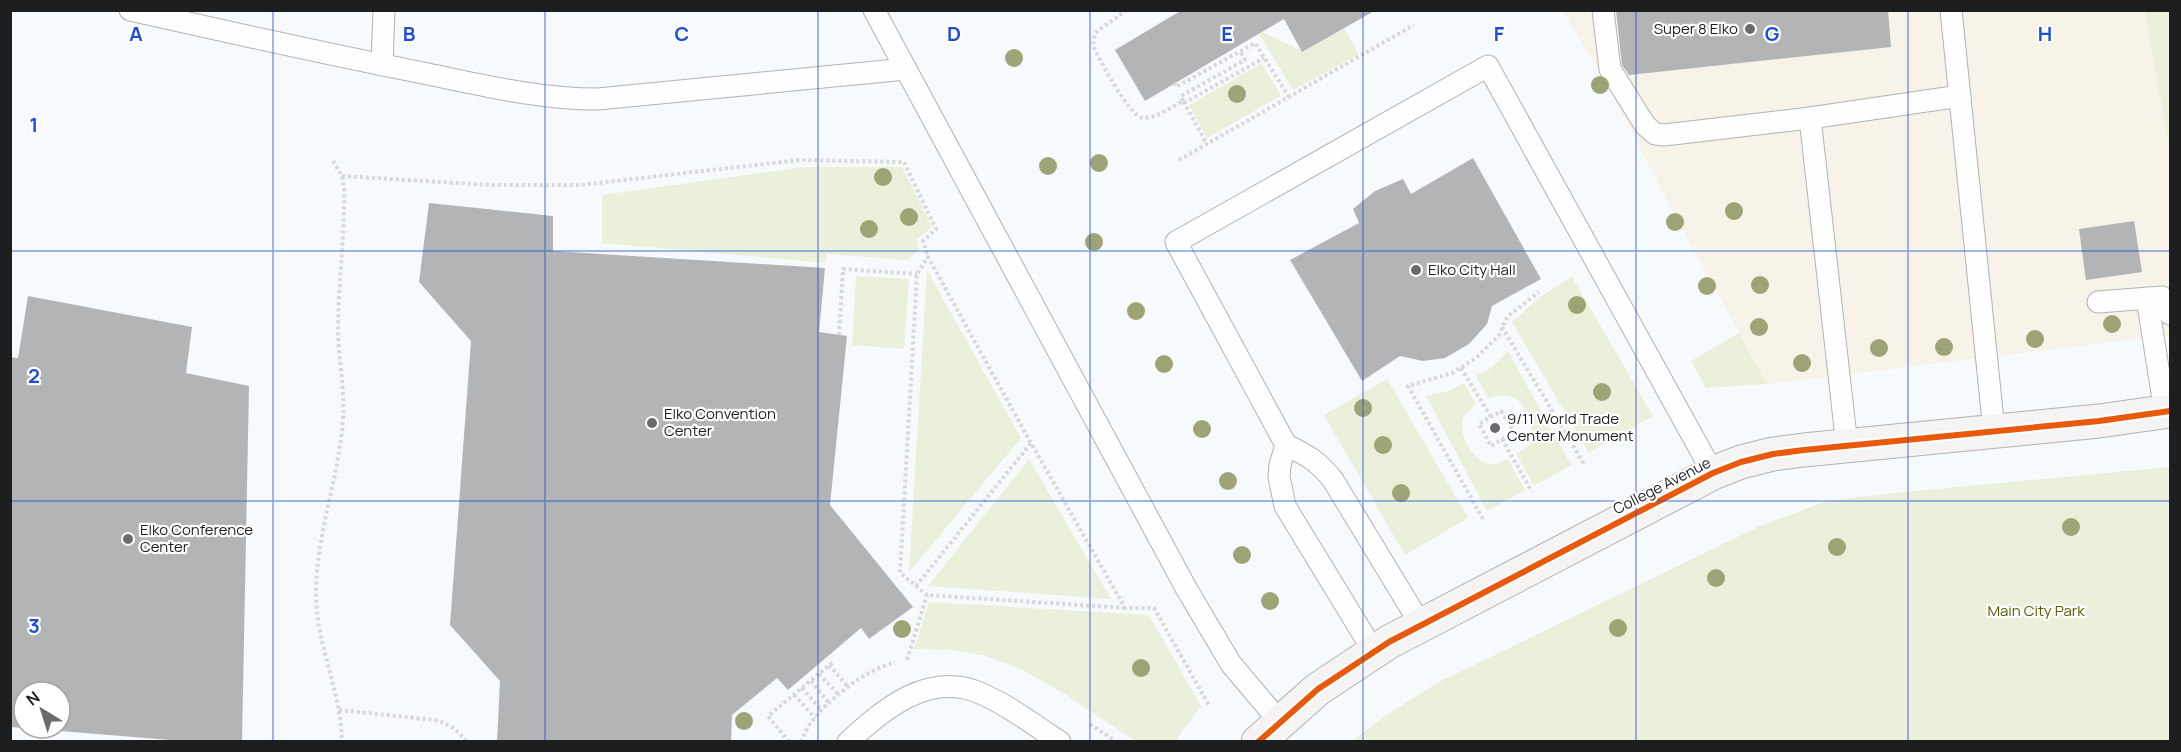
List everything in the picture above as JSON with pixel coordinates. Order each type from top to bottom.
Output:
[{"type":"street","name":"College Avenue","points":[[1269,731],[1318,689],[1374,652],[1421,625],[1713,473],[1741,462],[1773,454],[2099,421],[2168,411]]},
{"type":"lane","points":[[130,10],[382,65],[529,94],[574,99],[610,98],[906,69]]},
{"type":"lane","points":[[382,65],[384,10]]},
{"type":"lane","points":[[874,10],[1191,597],[1269,731]]},
{"type":"lane","points":[[1603,10],[1610,69],[1635,112],[1655,134],[1664,135],[1810,118],[1960,96]]},
{"type":"lane","points":[[1951,10],[1994,431]]},
{"type":"lane","points":[[1421,625],[1333,480],[1311,457],[1286,445],[1176,242],[1488,66],[1713,473]]},
{"type":"lane","points":[[1810,118],[1847,446]]},
{"type":"lane","points":[[2098,302],[2162,297],[2170,314]]},
{"type":"lane","points":[[2147,298],[2168,411]]},
{"type":"lane","points":[[1286,445],[1279,477],[1285,506],[1374,652]]},
{"type":"lane","points":[[848,741],[890,706],[919,692],[938,688],[963,688],[980,693],[1060,741]]},
{"type":"path","points":[[1128,10],[1095,33],[1093,45],[1126,103],[1136,116],[1143,118],[1159,114],[1264,58]]},
{"type":"path","points":[[1179,160],[1414,26]]},
{"type":"path","points":[[1174,83],[1176,87],[1255,43],[1288,97]]},
{"type":"path","points":[[1207,144],[1181,96],[1245,60],[1240,51]]},
{"type":"path","points":[[342,176],[490,185],[580,185],[800,160],[904,162],[936,228],[923,241],[928,257],[1030,443],[1125,608]]},
{"type":"path","points":[[333,161],[342,176],[345,202],[338,331],[343,387],[343,419],[323,530],[316,596],[318,618],[339,710],[342,741]]},
{"type":"path","points":[[928,257],[917,274],[900,573],[927,595],[1154,608],[1210,707]]},
{"type":"path","points":[[839,334],[843,269],[917,274]]},
{"type":"path","points":[[1483,519],[1408,386],[1461,368],[1485,350],[1499,335],[1507,317],[1539,292]]},
{"type":"path","points":[[1502,327],[1584,464]]},
{"type":"path","points":[[1461,368],[1491,417]]},
{"type":"path","points":[[1501,411],[1514,432],[1491,446],[1479,424],[1491,417],[1501,411]]},
{"type":"path","points":[[1502,439],[1532,492]]},
{"type":"path","points":[[916,586],[1030,443]]},
{"type":"path","points":[[907,662],[927,595]]},
{"type":"path","points":[[789,741],[768,716],[831,663],[849,688]]},
{"type":"path","points":[[819,674],[839,696]]},
{"type":"path","points":[[810,680],[830,703]]},
{"type":"path","points":[[802,688],[822,711]]},
{"type":"path","points":[[794,695],[814,718]]},
{"type":"path","points":[[339,710],[435,720],[453,727],[467,741]]},
{"type":"shaded area","points":[[1563,11],[2170,11],[2170,335],[1767,384],[1664,195],[1613,95]]},
{"type":"green space","points":[[2145,11],[2170,11],[2170,152]]},
{"type":"green space","points":[[1344,28],[1359,54],[1293,90],[1259,34],[1262,32],[1302,51]]},
{"type":"green space","points":[[1262,63],[1281,96],[1207,138],[1189,105]]},
{"type":"green space","points":[[804,167],[902,167],[932,227],[917,239],[919,250],[907,260],[827,254],[825,263],[602,243],[602,195]]},
{"type":"green space","points":[[927,270],[1021,438],[909,572]]},
{"type":"green space","points":[[856,276],[909,279],[904,349],[852,345]]},
{"type":"green space","points":[[1572,277],[1653,416],[1589,453],[1512,322],[1541,296]]},
{"type":"green space","points":[[1739,333],[1767,384],[1706,388],[1691,361]]},
{"type":"green space","points":[[1508,351],[1571,465],[1534,486],[1516,454],[1528,446],[1532,437],[1524,408],[1516,399],[1510,397],[1488,398],[1476,376],[1491,368]]},
{"type":"green space","points":[[1387,379],[1468,518],[1405,555],[1324,415]]},
{"type":"green space","points":[[1464,383],[1476,404],[1465,414],[1462,421],[1467,444],[1477,458],[1483,462],[1494,464],[1508,459],[1525,490],[1487,511],[1426,396],[1449,391]]},
{"type":"green space","points":[[1029,459],[1111,599],[928,586]]},
{"type":"green space","name":"Main City Park","points":[[2170,467],[2170,741],[1352,741],[1382,718],[1437,683],[1760,526],[1824,502],[1873,495]]},
{"type":"green space","points":[[929,602],[1149,615],[1201,706],[1175,741],[1135,741],[1063,693],[1023,670],[987,656],[950,650],[914,649]]},
{"type":"building","points":[[1182,10],[1376,10],[1302,52],[1284,19],[1145,101],[1115,50]]},
{"type":"building","name":"Super 8 Elko","points":[[1616,10],[1888,10],[1891,47],[1629,75],[1622,65]]},
{"type":"building","name":"Elko City Hall","points":[[1473,158],[1541,279],[1492,306],[1487,324],[1469,344],[1445,358],[1423,361],[1400,356],[1362,381],[1290,260],[1359,223],[1353,209],[1375,191],[1403,179],[1411,194]]},
{"type":"building","name":"Elko Convention Center","points":[[429,203],[553,216],[553,251],[825,268],[819,332],[847,336],[830,505],[913,607],[869,639],[861,628],[788,690],[777,678],[732,715],[731,741],[497,741],[500,681],[450,625],[471,341],[419,282]]},
{"type":"building","points":[[2134,221],[2142,272],[2086,280],[2079,229]]},
{"type":"building","name":"Elko Conference Center","points":[[28,296],[192,327],[186,373],[249,386],[242,741],[182,741],[72,732],[72,680],[12,680],[12,727],[10,727],[10,357],[18,358]]},
{"type":"cycle path","points":[[1258,742],[1318,689],[1389,642],[1713,473],[1741,462],[1773,454],[1804,450],[2099,421],[2170,411]]},
{"type":"place","name":"Super 8 Elko","points":[[1750,29]]},
{"type":"place","name":"Elko City Hall","points":[[1416,270]]},
{"type":"place","name":"Elko Convention Center","points":[[652,423]]},
{"type":"place","name":"9/11 World Trade Center Monument","points":[[1495,428]]},
{"type":"place","name":"Elko Conference Center","points":[[128,539]]}]
